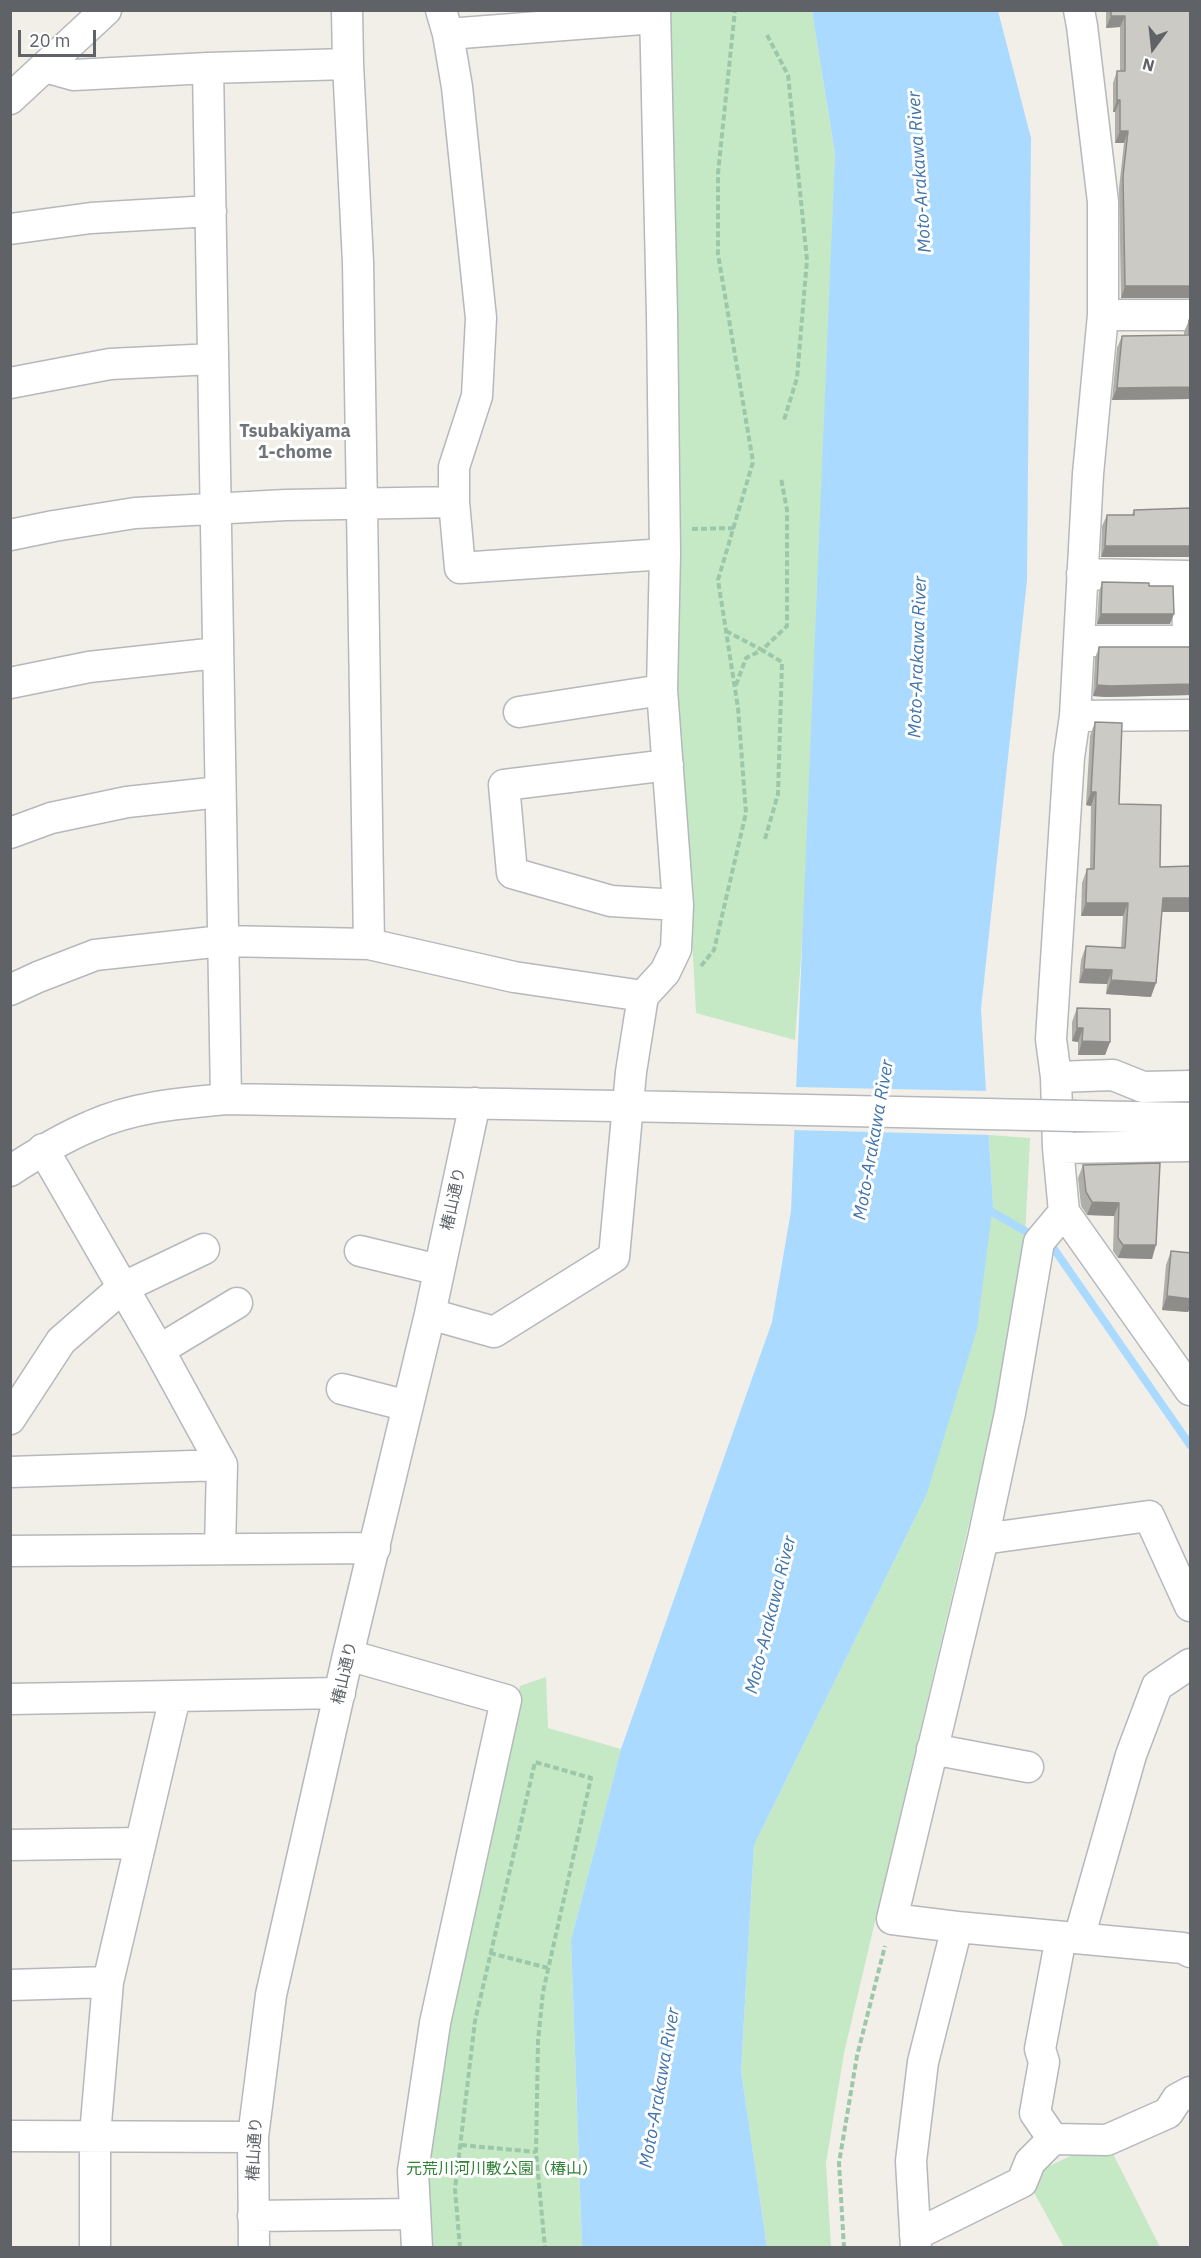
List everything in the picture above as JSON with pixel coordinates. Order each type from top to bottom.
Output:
[{"type":"street","points":[[10,99],[106,10]]},
{"type":"street","points":[[347,10],[358,262],[369,944]]},
{"type":"street","points":[[1079,10],[1103,202],[1103,315],[1088,474],[1075,716],[1068,757],[1051,1039],[1056,1077],[1058,1148],[1064,1212],[1191,1390]]},
{"type":"street","points":[[430,1314],[494,1332],[614,1257],[628,1106],[643,996],[665,972],[676,949],[678,905],[662,690],[664,543],[662,315],[655,14],[444,22],[457,87],[481,318],[477,396],[454,467],[454,502],[460,568],[664,543]]},
{"type":"street","points":[[45,67],[74,75],[348,64]]},
{"type":"street","points":[[208,68],[226,1099]]},
{"type":"street","points":[[10,229],[91,218],[211,211]]},
{"type":"street","points":[[1103,315],[1191,315]]},
{"type":"street","points":[[10,383],[110,364],[213,359]]},
{"type":"street","points":[[10,535],[135,513],[454,502]]},
{"type":"street","points":[[1079,641],[1188,641],[1187,576],[1082,574]]},
{"type":"street","points":[[10,683],[89,666],[218,653]]},
{"type":"street","points":[[519,712],[662,690]]},
{"type":"street","points":[[1075,716],[1191,715]]},
{"type":"street","points":[[668,765],[504,785],[512,873],[611,901],[678,905]]},
{"type":"street","points":[[10,832],[51,818],[127,802],[220,792]]},
{"type":"street","points":[[10,990],[95,955],[222,941],[369,944],[514,977],[643,996]]},
{"type":"street","points":[[1056,1077],[1113,1075],[1143,1087],[1191,1086]]},
{"type":"street","points":[[10,1171],[43,1149],[92,1125],[178,1103],[226,1099],[1191,1118]]},
{"type":"street","name":"椿山通り","points":[[254,2247],[253,2137],[271,1995],[348,1655],[430,1314],[475,1103]]},
{"type":"street","points":[[1058,1148],[1191,1146]]},
{"type":"street","points":[[43,1149],[159,1350],[222,1465],[220,1549]]},
{"type":"street","points":[[1064,1212],[1039,1242],[1010,1413],[983,1539],[892,1919],[1183,1948],[1191,1952]]},
{"type":"street","points":[[10,1419],[61,1341],[122,1288],[204,1249]]},
{"type":"street","points":[[360,1251],[439,1270]]},
{"type":"street","points":[[159,1350],[237,1303]]},
{"type":"street","points":[[342,1389],[408,1406]]},
{"type":"street","points":[[10,1472],[222,1465]]},
{"type":"street","points":[[983,1539],[1149,1516],[1191,1605]]},
{"type":"street","points":[[10,1551],[375,1548]]},
{"type":"street","points":[[348,1655],[506,1700],[435,2023],[413,2171],[417,2247]]},
{"type":"street","points":[[1053,2139],[1035,2113],[1044,2062],[1040,2049],[1070,1937],[1131,1755],[1157,1686],[1191,1664]]},
{"type":"street","points":[[10,1699],[340,1693]]},
{"type":"street","points":[[95,2247],[95,2135],[108,1982],[139,1844],[176,1697]]},
{"type":"street","points":[[932,1749],[1028,1767]]},
{"type":"street","points":[[10,1845],[139,1844]]},
{"type":"street","points":[[957,1927],[923,2062],[911,2160],[916,2241],[1022,2182],[1030,2162],[1053,2139],[1107,2140],[1168,2113],[1177,2099],[1191,2092]]},
{"type":"street","points":[[10,1985],[108,1982]]},
{"type":"street","points":[[10,2136],[253,2137]]},
{"type":"street","points":[[253,2216],[415,2214]]},
{"type":"path","points":[[700,967],[714,950],[746,813],[735,688],[718,580],[753,462],[718,254],[718,173],[735,10]]},
{"type":"path","points":[[768,35],[788,75],[807,260],[797,378],[784,420]]},
{"type":"path","points":[[735,688],[746,658],[762,650],[787,626],[787,510],[781,478]]},
{"type":"path","points":[[664,543],[734,528]]},
{"type":"path","points":[[726,631],[782,662],[778,794],[765,839]]},
{"type":"path","points":[[460,2247],[455,2190],[475,2021],[535,1762],[591,1778],[543,1992],[538,2041],[536,2152],[545,2247]]},
{"type":"path","points":[[844,2247],[839,2163],[857,2056],[892,1919]]},
{"type":"path","points":[[490,1953],[548,1968]]},
{"type":"path","points":[[461,2145],[536,2152]]},
{"type":"green space","points":[[665,11],[812,11],[835,154],[824,558],[812,807],[795,1040],[696,1013],[682,745],[673,656]]},
{"type":"green space","points":[[989,1135],[1030,1138],[1025,1237],[995,1413],[844,2053],[826,2163],[831,2247],[767,2247],[741,2071],[754,1845],[926,1496],[993,1204]]},
{"type":"green space","name":"元荒川河川敷公園（椿山）","points":[[546,1677],[548,1728],[621,1749],[571,1940],[582,2247],[429,2248],[424,2191],[439,2047],[520,1686]]},
{"type":"green space","points":[[1087,2148],[1111,2150],[1160,2247],[1064,2247],[1031,2187],[1041,2170]]},
{"type":"water","name":"Moto-Arakawa River","points":[[812,11],[998,11],[1031,138],[1027,580],[981,1009],[993,1204],[977,1329],[926,1496],[754,1845],[741,2071],[767,2247],[582,2247],[571,1940],[621,1749],[772,1322],[791,1211],[835,154]]},
{"type":"pier","points":[[793,1087],[989,1091],[992,1135],[791,1130]]},
{"type":"building","points":[[1111,10],[1191,10],[1191,286],[1125,286],[1123,176],[1128,131],[1120,131],[1117,71],[1125,71],[1125,16],[1111,16]]},
{"type":"building","points":[[1189,320],[1191,320],[1191,387],[1117,388],[1122,336],[1189,335]]},
{"type":"building","points":[[1191,508],[1191,546],[1105,546],[1107,515],[1134,515],[1134,510]]},
{"type":"building","points":[[1102,582],[1173,586],[1174,614],[1101,614]]},
{"type":"building","points":[[1099,647],[1191,647],[1191,684],[1097,685]]},
{"type":"building","points":[[1095,722],[1122,723],[1119,804],[1161,805],[1160,867],[1191,866],[1191,898],[1163,898],[1156,983],[1111,980],[1112,970],[1084,969],[1086,946],[1125,948],[1128,903],[1086,903],[1087,869],[1094,869],[1096,792],[1091,792]]},
{"type":"building","points":[[1077,1008],[1110,1009],[1110,1042],[1082,1041],[1083,1028],[1077,1028]]},
{"type":"building","points":[[1160,1163],[1156,1245],[1123,1245],[1118,1238],[1119,1203],[1092,1202],[1086,1192],[1083,1165]]},
{"type":"building","points":[[1171,1251],[1191,1253],[1191,1299],[1167,1296]]},
{"type":"waterway","points":[[985,1208],[1034,1236]]},
{"type":"waterway","points":[[1047,1243],[1052,1246],[1190,1445]]},
{"type":"district","name":"Tsubakiyama 1-chome","points":[[295,442]]}]
